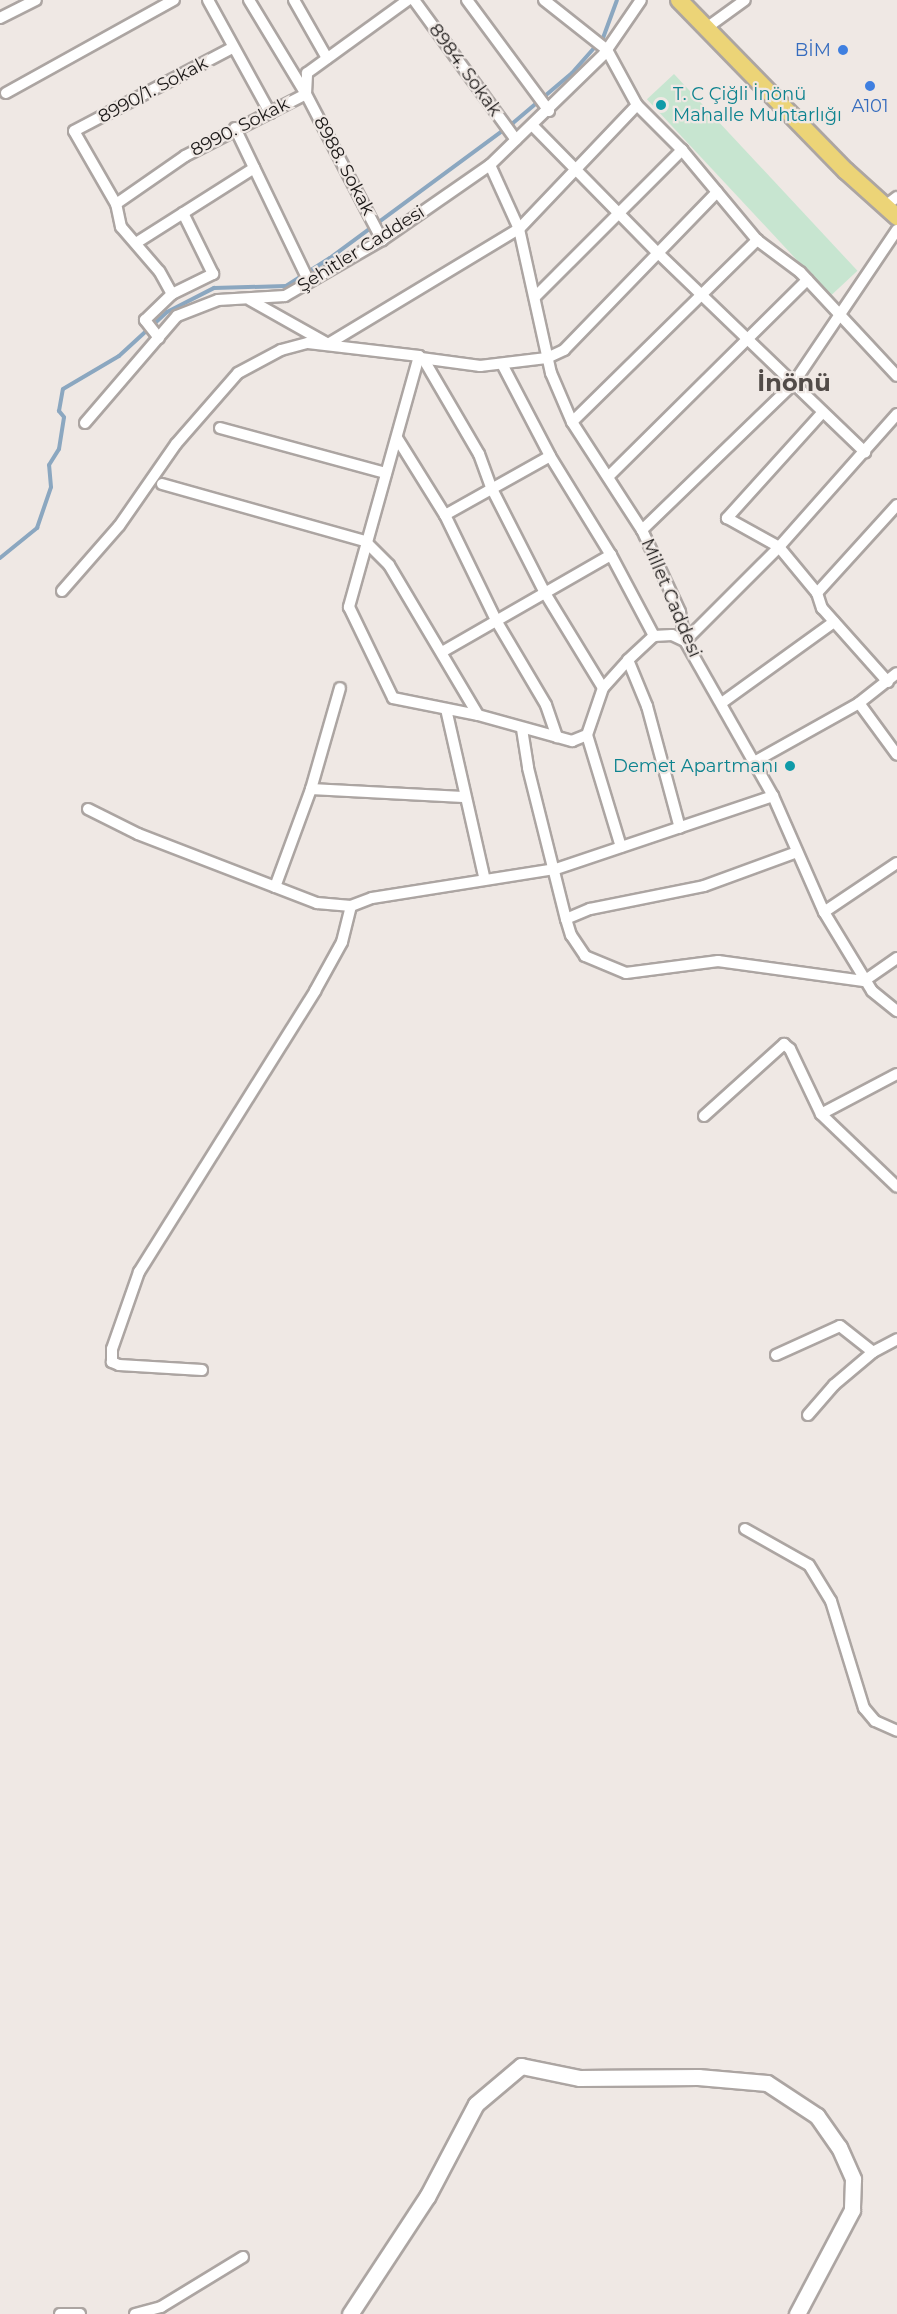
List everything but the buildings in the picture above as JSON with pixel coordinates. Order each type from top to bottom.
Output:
[{"type":"main road","points":[[679,0],[705,29],[893,207]]},
{"type":"street","points":[[0,18],[36,0]]},
{"type":"street","points":[[6,93],[174,0]]},
{"type":"street","points":[[208,0],[231,48],[270,113]]},
{"type":"street","name":"8988. Sokak","points":[[249,0],[306,94],[382,240]]},
{"type":"street","points":[[294,0],[327,58]]},
{"type":"street","name":"8990. Sokak","points":[[116,204],[185,156],[235,128],[306,94],[307,73],[391,5],[408,0]]},
{"type":"street","name":"8984. Sokak","points":[[414,0],[514,137]]},
{"type":"street","points":[[467,0],[547,108]]},
{"type":"street","points":[[544,0],[607,50],[637,105],[682,150],[757,240],[807,280],[897,376]]},
{"type":"street","name":"Şehitler Caddesi","points":[[85,423],[157,336],[177,316],[218,300],[250,300],[285,296],[308,279],[382,240],[490,165],[514,137],[532,125],[607,50],[641,0]]},
{"type":"street","points":[[705,29],[745,0]]},
{"type":"street","name":"8990/1. Sokak","points":[[116,204],[74,131],[231,48]]},
{"type":"street","points":[[328,344],[519,229],[637,105]]},
{"type":"street","points":[[532,125],[577,168],[657,252],[865,452]]},
{"type":"street","points":[[235,128],[308,279]]},
{"type":"street","points":[[535,297],[682,150]]},
{"type":"street","name":"Millet Caddesi","points":[[490,165],[519,229],[547,358],[572,422],[642,530],[680,612],[685,641],[723,702],[773,796],[824,912],[864,981],[897,1011]]},
{"type":"street","points":[[136,243],[254,168]]},
{"type":"street","points":[[62,591],[119,526],[176,444],[238,373],[281,350],[328,344],[422,358],[502,364],[547,358],[579,336],[657,252],[717,192]]},
{"type":"street","points":[[116,204],[120,227],[136,243],[172,294]]},
{"type":"street","points":[[157,336],[146,321],[172,294],[213,274],[183,213]]},
{"type":"street","points":[[642,530],[793,384],[842,316],[897,230]]},
{"type":"street","points":[[572,422],[757,240]]},
{"type":"street","points":[[609,476],[807,280]]},
{"type":"street","points":[[250,300],[328,344]]},
{"type":"street","points":[[422,358],[365,541],[349,608],[393,698],[478,715],[572,741],[587,735]]},
{"type":"street","points":[[422,358],[479,454],[492,489],[545,593],[603,688]]},
{"type":"street","points":[[502,364],[550,456],[611,555],[654,636]]},
{"type":"street","points":[[822,412],[727,518],[779,547],[817,593],[822,608],[888,682]]},
{"type":"street","points":[[621,847],[587,735],[603,688],[654,636],[672,635],[685,641],[779,547],[897,414]]},
{"type":"street","points":[[220,428],[386,473]]},
{"type":"street","points":[[397,438],[445,515],[497,622],[546,705],[557,737]]},
{"type":"street","points":[[445,515],[550,456]]},
{"type":"street","points":[[162,484],[365,541],[389,565],[478,715]]},
{"type":"street","points":[[817,593],[897,505]]},
{"type":"street","points":[[442,652],[611,555]]},
{"type":"street","points":[[723,702],[834,622]]},
{"type":"street","points":[[628,660],[647,706],[680,828]]},
{"type":"street","points":[[754,762],[859,703],[888,682],[897,672]]},
{"type":"street","points":[[275,887],[311,789],[340,688]]},
{"type":"street","points":[[859,703],[897,755]]},
{"type":"street","points":[[446,709],[463,797],[485,880]]},
{"type":"street","points":[[522,729],[539,814],[556,869],[566,919],[571,935],[585,956],[626,974],[718,961],[864,981],[897,958]]},
{"type":"street","points":[[311,789],[463,797]]},
{"type":"street","points":[[88,809],[138,834],[317,903],[351,906],[372,898],[556,869],[773,796]]},
{"type":"street","points":[[566,919],[590,909],[704,886],[796,852]]},
{"type":"street","points":[[824,912],[897,863]]},
{"type":"street","points":[[202,1370],[119,1365],[112,1362],[112,1349],[139,1272],[315,991],[342,942],[351,906]]},
{"type":"street","points":[[704,1116],[784,1044],[790,1049],[820,1114],[897,1187]]},
{"type":"street","points":[[820,1114],[897,1074]]},
{"type":"street","points":[[776,1355],[840,1326],[873,1352]]},
{"type":"street","points":[[808,1415],[834,1385],[873,1352],[897,1339]]},
{"type":"street","points":[[745,1529],[809,1565],[831,1601],[864,1708],[875,1721],[897,1731]]},
{"type":"street","points":[[350,2314],[427,2198],[476,2104],[521,2066],[579,2078],[698,2077],[767,2083],[817,2116],[839,2147],[853,2179],[852,2210],[798,2314]]},
{"type":"street","points":[[135,2314],[161,2307],[243,2257]]},
{"type":"street","points":[[60,2314],[80,2314]]},
{"type":"green space","points":[[674,74],[857,271],[830,296],[647,99]]},
{"type":"waterway","points":[[0,558],[37,528],[51,487],[49,465],[59,449],[64,417],[59,411],[63,389],[119,356],[167,312],[214,288],[286,286],[330,258],[513,123],[572,73],[603,38],[617,0]]},
{"type":"place","name":"BİM","points":[[843,50]]},
{"type":"place","name":"A101","points":[[870,86]]},
{"type":"place","name":"T. C Çiğli İnönü Mahalle Muhtarlığı","points":[[661,105]]},
{"type":"place","name":"Demet Apartmanı","points":[[790,766]]},
{"type":"district","name":"İnönü","points":[[794,383]]}]
